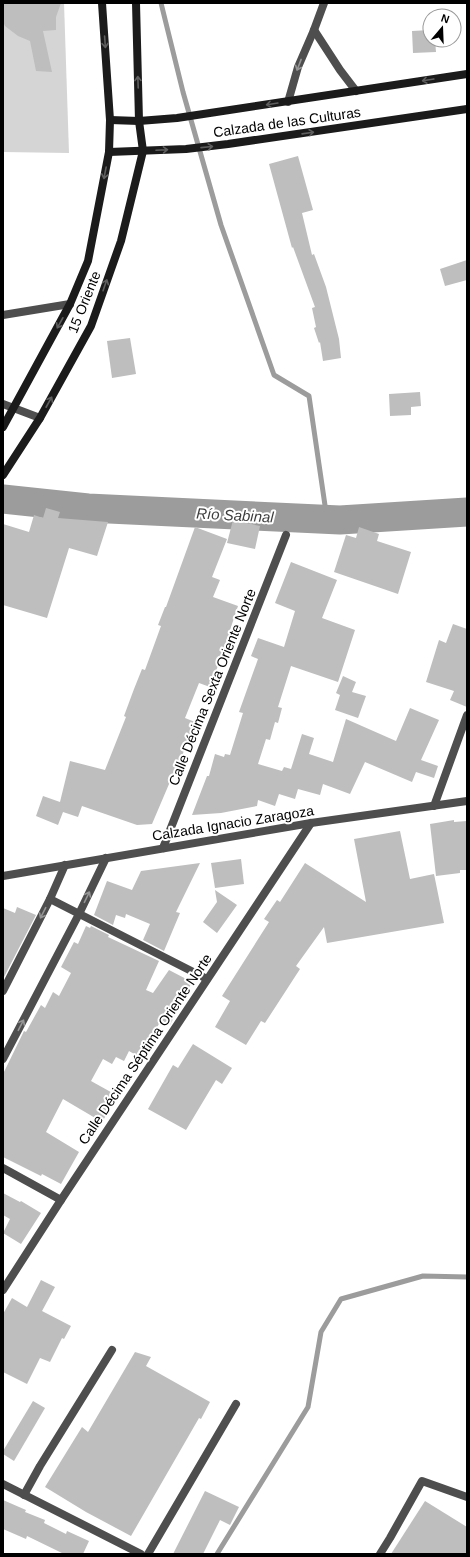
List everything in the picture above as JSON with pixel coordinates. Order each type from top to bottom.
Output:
[{"type":"main road","name":"15 Oriente","points":[[3,427],[70,304],[88,262],[109,152],[110,120],[102,3]]},
{"type":"main road","name":"15 Oriente","points":[[3,475],[40,418],[91,326],[121,241],[143,151],[139,121],[136,3]]},
{"type":"main road","name":"Calzada de las Culturas","points":[[110,120],[139,121],[177,118],[467,74]]},
{"type":"main road","name":"Calzada de las Culturas","points":[[109,152],[186,149],[228,144],[467,109]]},
{"type":"street","points":[[288,102],[298,67],[324,3]]},
{"type":"street","points":[[314,30],[340,70],[356,91]]},
{"type":"street","points":[[3,315],[70,304]]},
{"type":"street","points":[[3,404],[40,418]]},
{"type":"street","name":"Calle Décima Sexta Oriente Norte","points":[[163,848],[286,535]]},
{"type":"street","points":[[434,806],[467,715]]},
{"type":"street","name":"Calzada Ignacio Zaragoza","points":[[3,876],[311,823],[467,801]]},
{"type":"street","name":"Calle Décima Séptima Oriente Norte","points":[[3,1290],[311,823]]},
{"type":"street","points":[[3,1059],[79,914],[106,858]]},
{"type":"street","points":[[3,991],[50,899],[65,865]]},
{"type":"street","points":[[50,899],[207,980]]},
{"type":"street","points":[[3,1168],[61,1200]]},
{"type":"street","points":[[24,1495],[40,1466],[112,1350]]},
{"type":"street","points":[[148,1554],[236,1404]]},
{"type":"street","points":[[380,1554],[422,1481],[467,1497]]},
{"type":"street","points":[[3,1484],[141,1554]]},
{"type":"shaded area","points":[[3,3],[64,3],[69,153],[3,152]]},
{"type":"building","points":[[3,3],[61,3],[56,17],[56,30],[43,31],[52,72],[36,71],[30,41],[18,36],[5,26],[3,22]]},
{"type":"building","points":[[422,30],[422,48],[436,48],[436,52],[413,53],[412,31]]},
{"type":"building","points":[[298,156],[313,210],[302,213],[312,255],[314,254],[326,287],[339,339],[341,358],[323,361],[320,342],[319,343],[314,328],[316,327],[312,308],[315,307],[293,247],[292,248],[269,164]]},
{"type":"building","points":[[467,260],[467,280],[445,286],[440,269]]},
{"type":"building","points":[[130,338],[136,374],[112,378],[107,341]]},
{"type":"building","points":[[420,392],[421,406],[411,407],[411,415],[390,416],[389,394]]},
{"type":"building","points":[[46,508],[60,512],[58,518],[108,522],[97,556],[69,548],[47,618],[3,605],[3,524],[29,532],[34,515],[43,518]]},
{"type":"building","points":[[233,520],[260,526],[255,549],[227,543]]},
{"type":"building","points":[[195,527],[227,539],[212,577],[220,580],[213,597],[238,606],[230,630],[231,631],[210,687],[199,683],[185,718],[195,722],[174,777],[172,777],[152,824],[137,825],[82,806],[78,817],[63,812],[58,825],[36,816],[43,796],[60,802],[70,761],[105,770],[126,717],[124,716],[142,669],[145,670],[161,626],[158,625]]},
{"type":"building","points":[[359,527],[379,534],[377,541],[411,552],[398,594],[334,572],[346,535],[356,538]]},
{"type":"building","points":[[291,562],[337,580],[322,618],[355,630],[338,682],[291,666],[278,707],[282,708],[278,723],[275,722],[270,740],[266,739],[258,764],[282,771],[284,767],[291,769],[302,734],[314,738],[309,754],[333,762],[346,719],[396,741],[410,708],[439,720],[421,760],[438,766],[434,778],[416,772],[412,782],[365,762],[350,794],[323,784],[320,795],[298,789],[295,799],[279,794],[275,806],[258,800],[257,806],[221,813],[192,815],[207,776],[209,776],[215,754],[224,757],[225,754],[230,755],[243,713],[239,712],[258,659],[251,656],[258,638],[284,647],[295,611],[275,603]]},
{"type":"building","points":[[453,624],[467,629],[467,707],[450,700],[454,691],[426,682],[439,640],[446,643]]},
{"type":"building","points":[[343,676],[356,682],[352,692],[366,696],[358,718],[335,710],[340,695],[336,693]]},
{"type":"building","points":[[454,820],[454,822],[467,821],[467,870],[460,870],[460,873],[436,876],[430,824]]},
{"type":"building","points":[[400,831],[410,879],[434,874],[444,923],[327,943],[324,927],[296,966],[300,969],[265,1023],[261,1021],[246,1045],[215,1027],[230,1001],[222,996],[269,922],[264,919],[277,900],[280,902],[305,863],[366,902],[354,839]]},
{"type":"building","points":[[241,859],[244,884],[215,888],[211,863]]},
{"type":"building","points":[[200,863],[176,912],[180,913],[164,951],[143,940],[150,924],[126,914],[125,918],[116,915],[113,925],[94,915],[107,881],[132,890],[141,871]]},
{"type":"building","points":[[215,890],[237,905],[217,933],[203,922],[217,902]]},
{"type":"building","points":[[17,907],[36,915],[3,979],[3,908],[15,913]]},
{"type":"building","points":[[86,926],[90,928],[91,926],[109,935],[108,937],[159,961],[146,990],[153,993],[169,970],[192,982],[170,1025],[161,1020],[141,1058],[129,1051],[124,1061],[116,1057],[112,1064],[103,1059],[91,1081],[118,1096],[102,1122],[63,1099],[46,1132],[79,1152],[61,1184],[3,1157],[3,1074],[24,1031],[26,1032],[41,1005],[45,1008],[53,992],[59,996],[71,973],[61,967],[74,942],[78,944]]},
{"type":"building","points":[[193,1044],[232,1068],[222,1084],[216,1080],[186,1130],[148,1109],[173,1065],[178,1068]]},
{"type":"building","points":[[3,1193],[20,1202],[21,1201],[41,1213],[21,1244],[3,1233],[10,1219],[3,1215]]},
{"type":"building","points":[[41,1280],[55,1287],[42,1311],[71,1326],[64,1339],[62,1338],[50,1362],[40,1358],[27,1384],[3,1372],[3,1314],[12,1298],[27,1307]]},
{"type":"building","points":[[135,1352],[151,1357],[146,1366],[210,1402],[201,1419],[199,1418],[131,1536],[86,1512],[45,1487],[82,1427],[88,1432]]},
{"type":"building","points":[[33,1401],[45,1408],[14,1461],[3,1454],[3,1451]]},
{"type":"building","points":[[205,1491],[239,1507],[230,1525],[220,1520],[203,1554],[173,1554]]},
{"type":"building","points":[[3,1500],[26,1510],[25,1512],[45,1520],[44,1523],[66,1534],[67,1531],[89,1541],[83,1554],[64,1554],[27,1536],[26,1539],[3,1529]]},
{"type":"building","points":[[425,1501],[467,1527],[467,1554],[391,1554]]},
{"type":"waterway","points":[[161,3],[183,92],[221,225],[274,375],[309,396],[327,519]]},
{"type":"waterway","name":"Río Sabinal","points":[[3,499],[88,508],[340,520],[467,512]]},
{"type":"waterway","points":[[217,1554],[308,1407],[321,1332],[341,1299],[423,1276],[467,1277]]}]
